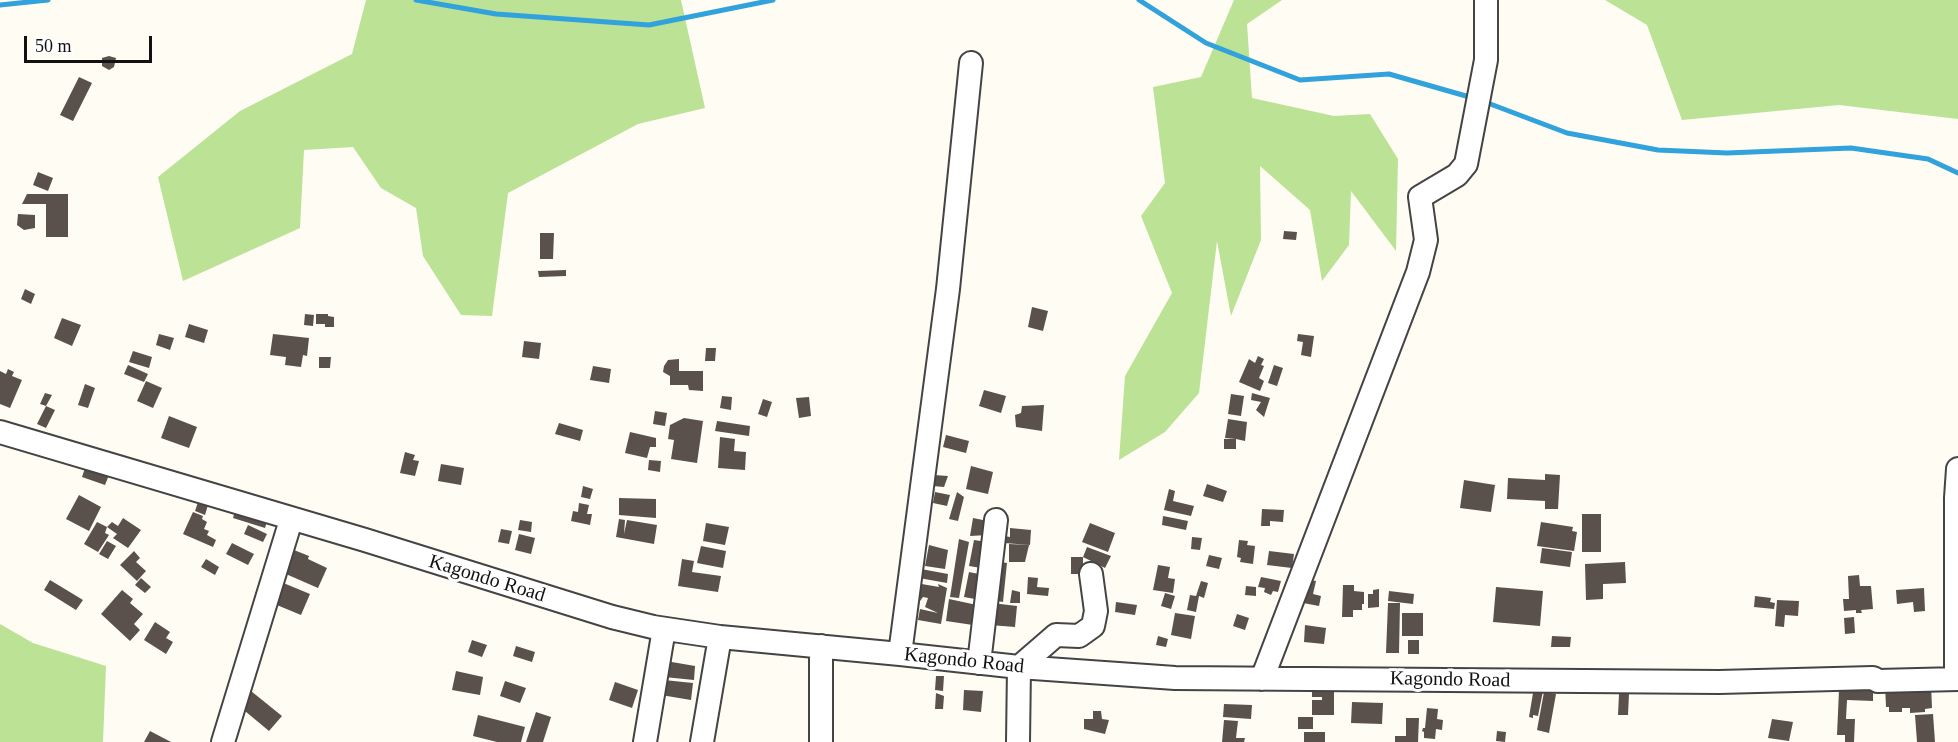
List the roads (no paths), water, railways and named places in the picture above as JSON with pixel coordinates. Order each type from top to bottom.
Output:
[{"type":"street","points":[[1262,679],[1418,272],[1426,240],[1420,197],[1457,175],[1466,164],[1486,60],[1486,0]]},
{"type":"street","points":[[900,654],[948,289],[971,63]]},
{"type":"street","name":"Kagondo Road","points":[[0,432],[291,520],[365,540],[612,617],[720,637],[1019,667],[1175,678],[1719,682],[1873,678],[1878,681],[1957,679]]},
{"type":"street","points":[[1957,679],[1956,498],[1958,469]]},
{"type":"street","points":[[223,742],[291,520]]},
{"type":"street","points":[[979,663],[996,520]]},
{"type":"street","points":[[1018,742],[1019,667],[1056,635],[1079,636],[1093,626],[1096,611],[1090,574]]},
{"type":"street","points":[[645,742],[664,628]]},
{"type":"street","points":[[702,742],[720,637]]},
{"type":"street","points":[[821,646],[821,742]]},
{"type":"waterway","points":[[0,5],[48,0]]},
{"type":"waterway","points":[[416,0],[496,14],[649,25],[773,0]]},
{"type":"waterway","points":[[1139,0],[1206,43],[1300,80],[1389,74],[1473,98]]},
{"type":"waterway","points":[[1485,102],[1567,133],[1658,150],[1727,153],[1851,148],[1928,159],[1958,173]]}]
